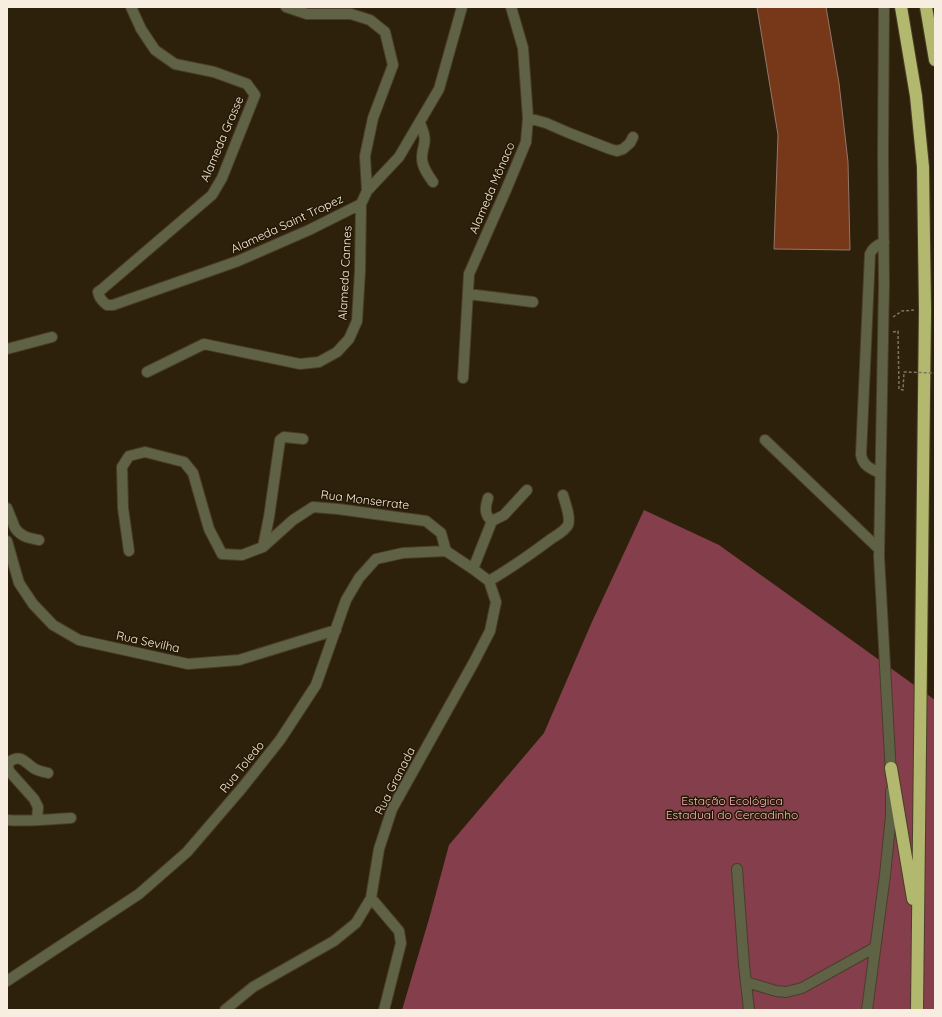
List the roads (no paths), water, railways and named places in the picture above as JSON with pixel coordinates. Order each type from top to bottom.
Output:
[{"type":"highway","points":[[902,7],[916,96],[923,167],[925,310],[917,1010]]},
{"type":"highway","points":[[926,7],[935,60]]},
{"type":"highway","points":[[891,768],[918,931]]},
{"type":"street","name":"Alameda Grasse","points":[[102,301],[98,292],[212,195],[222,178],[255,95],[247,84],[214,72],[175,64],[155,50],[131,7]]},
{"type":"street","points":[[286,7],[307,14],[351,14],[370,20],[385,32],[393,65],[373,118],[368,141],[365,156],[367,191]]},
{"type":"street","name":"Alameda Saint Tropez","points":[[102,301],[107,305],[112,305],[238,261],[309,230],[360,204],[367,191],[399,157],[440,89],[462,7]]},
{"type":"street","name":"Alameda Mônaco","points":[[463,378],[469,274],[526,142],[528,118],[523,48],[511,7]]},
{"type":"street","points":[[867,1010],[891,816],[891,768],[879,549],[884,292],[884,7]]},
{"type":"street","points":[[528,118],[546,123],[610,149],[624,149],[633,137]]},
{"type":"street","points":[[420,124],[425,135],[422,158],[423,164],[433,182]]},
{"type":"street","name":"Alameda Cannes","points":[[147,372],[204,344],[300,364],[319,362],[337,352],[349,339],[358,321],[360,204]]},
{"type":"street","points":[[880,473],[865,465],[861,455],[870,254],[875,247],[884,242]]},
{"type":"street","points":[[468,294],[533,302]]},
{"type":"street","points":[[7,350],[52,337]]},
{"type":"street","points":[[263,547],[269,518],[280,440],[284,437],[303,439]]},
{"type":"street","points":[[765,440],[879,549]]},
{"type":"street","name":"Rua Monserrate","points":[[129,551],[124,508],[122,467],[129,456],[145,452],[184,462],[193,473],[209,529],[222,554],[242,555],[263,547],[293,520],[313,507],[426,521],[441,533],[446,551]]},
{"type":"street","points":[[473,568],[492,521],[504,515],[527,490]]},
{"type":"street","points":[[446,551],[473,568],[489,581],[536,551],[565,529],[569,524],[569,516],[563,495]]},
{"type":"street","points":[[488,498],[485,506],[486,513],[488,518],[492,521]]},
{"type":"street","points":[[7,508],[17,531],[25,537],[39,540]]},
{"type":"street","name":"Rua Sevilha","points":[[7,541],[19,583],[33,604],[53,625],[79,640],[188,664],[239,660],[336,630]]},
{"type":"street","name":"Rua Toledo","points":[[7,981],[138,894],[187,852],[242,788],[280,740],[316,685],[346,600],[359,578],[376,559],[403,553],[446,551]]},
{"type":"street","name":"Rua Granada","points":[[225,1010],[253,987],[334,941],[356,923],[371,898],[379,849],[392,809],[490,631],[496,602],[489,581]]},
{"type":"street","points":[[37,820],[38,808],[34,799],[9,771],[9,762],[14,759],[22,759],[34,768],[48,773]]},
{"type":"street","points":[[7,820],[21,821],[71,818]]},
{"type":"street","points":[[737,869],[749,1010]]},
{"type":"street","points":[[371,898],[399,931],[401,944],[384,1010]]},
{"type":"street","points":[[746,982],[776,991],[786,992],[802,988],[874,948]]},
{"type":"park label","name":"Estação Ecológica Estadual do Cercadinho","points":[[732,808]]}]
